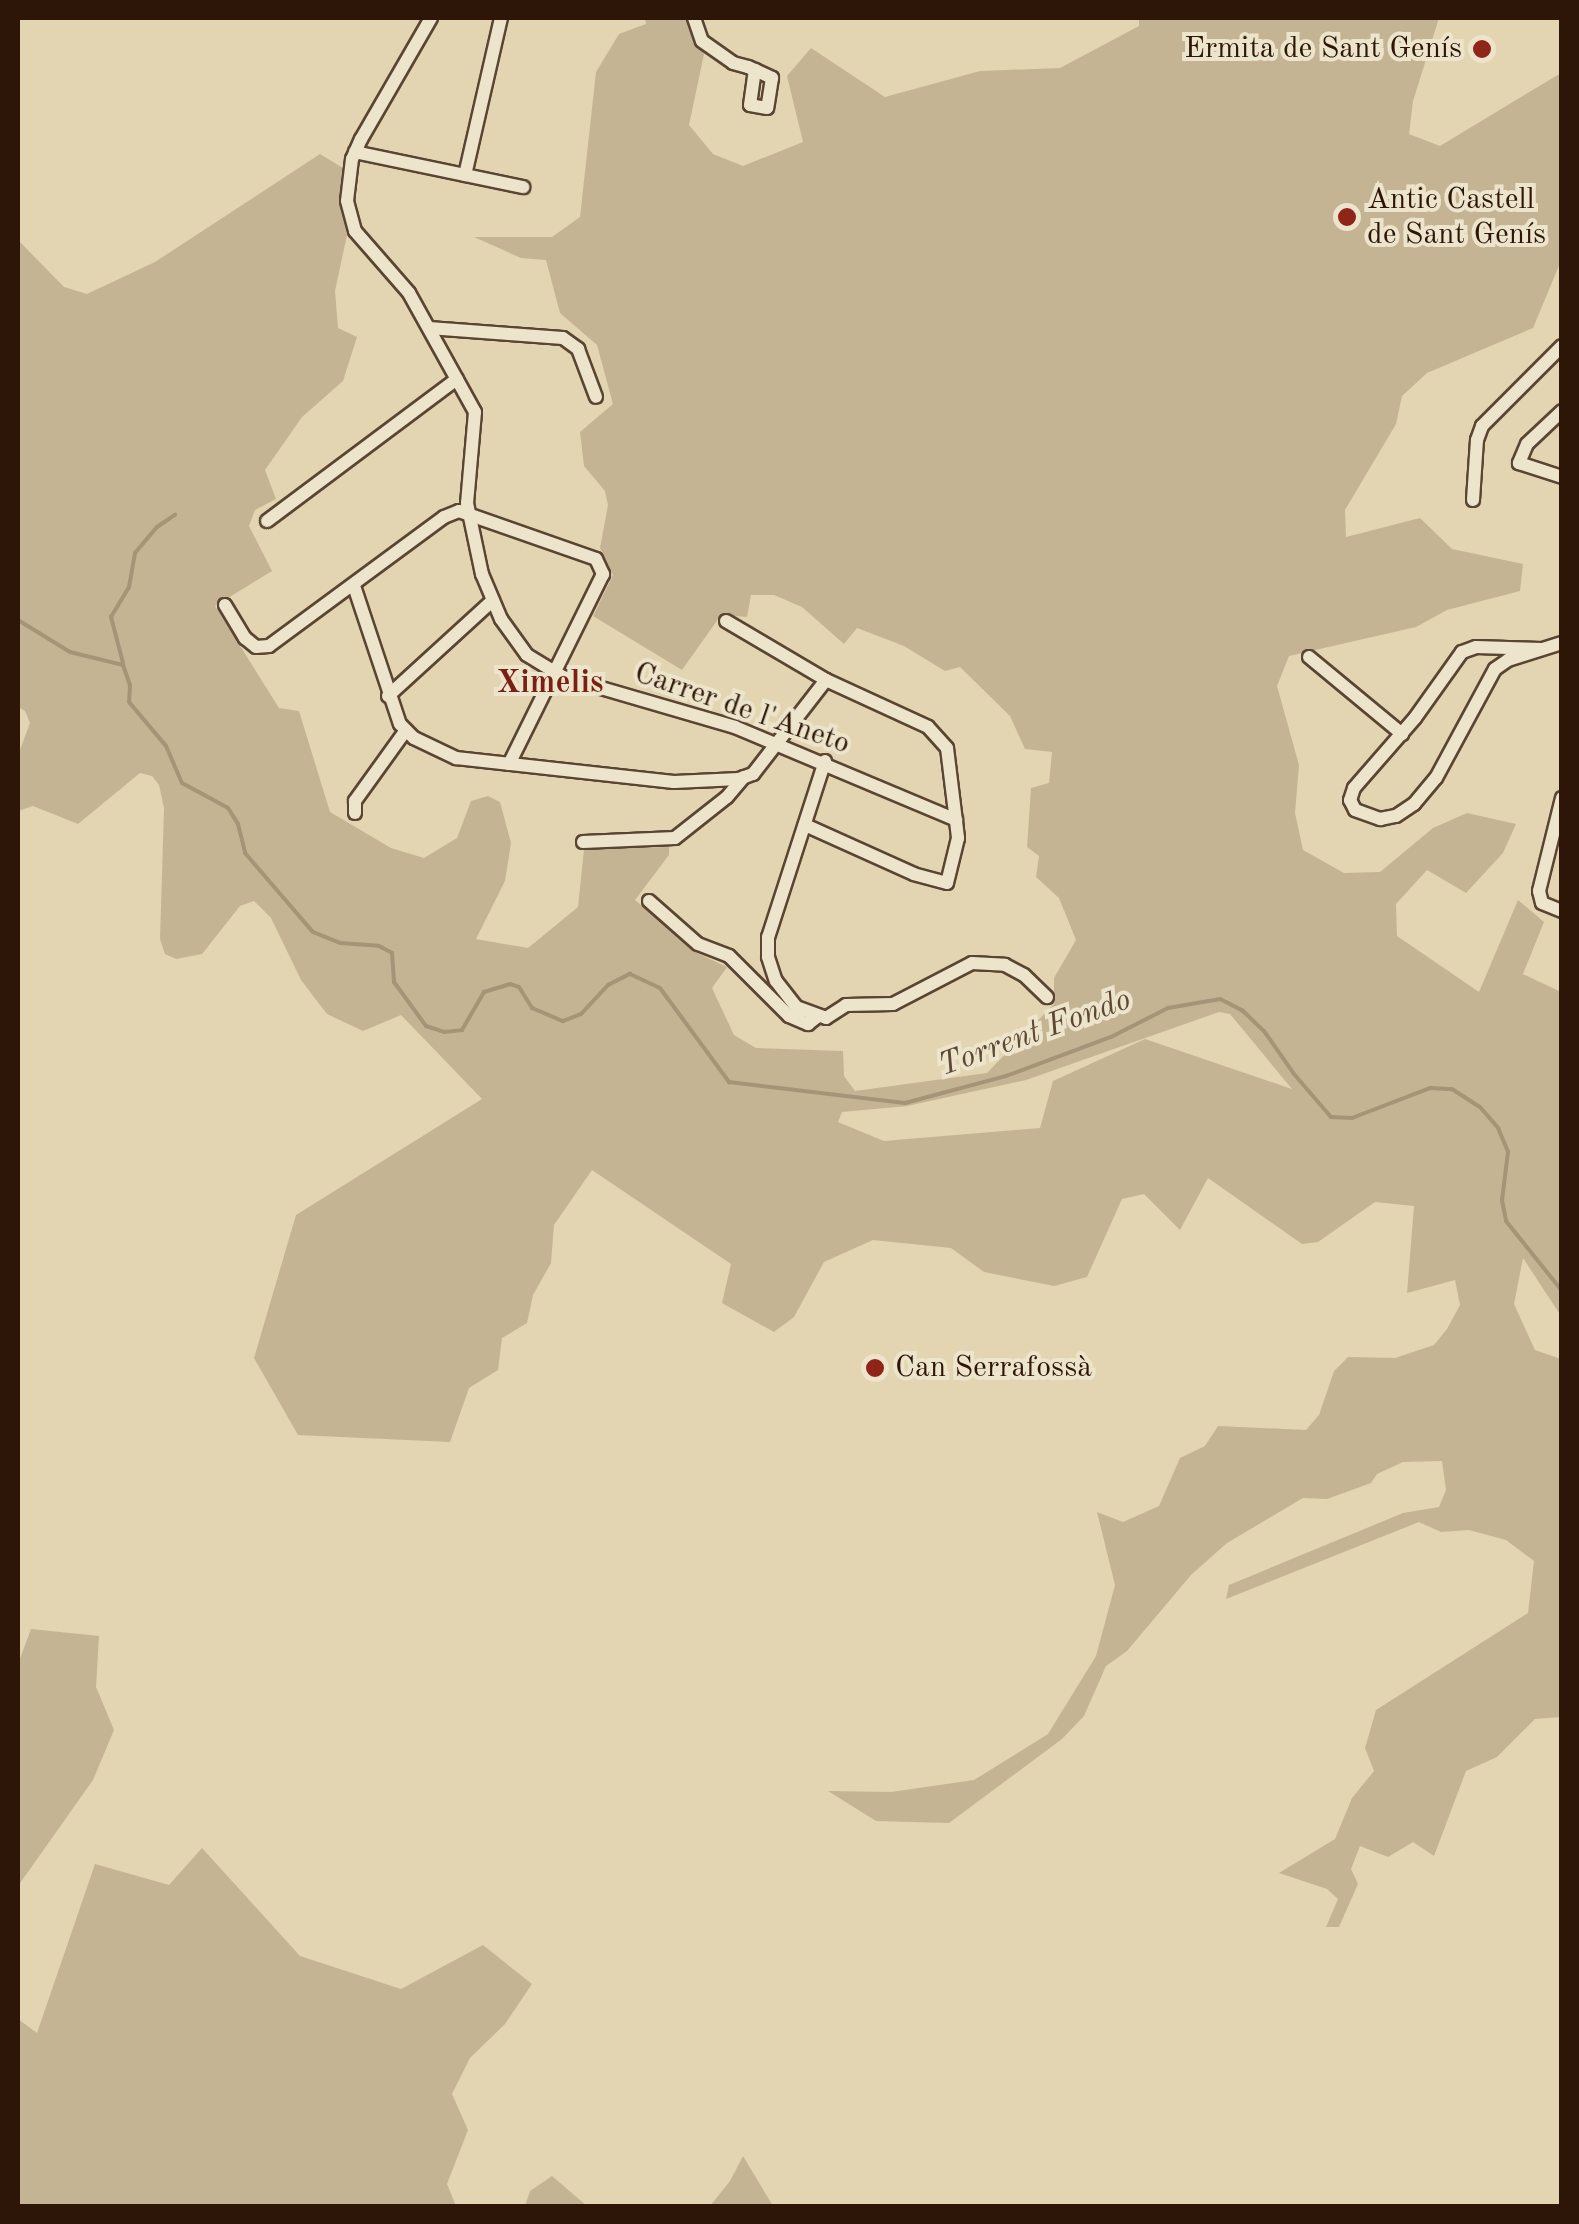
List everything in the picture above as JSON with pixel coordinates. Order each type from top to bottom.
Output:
[{"type":"street","points":[[431,18],[354,152],[522,188]]},
{"type":"street","points":[[465,175],[501,18]]},
{"type":"street","points":[[694,18],[702,41],[732,63],[755,70]]},
{"type":"street","name":"Carrer de l'Aneto","points":[[354,152],[346,202],[355,231],[410,293],[475,412],[468,512],[482,574],[493,600],[527,655],[556,673],[825,761],[956,820]]},
{"type":"street","points":[[429,328],[563,338],[578,349],[596,397]]},
{"type":"street","points":[[1473,500],[1477,440],[1482,426],[1562,346]]},
{"type":"street","points":[[267,522],[457,379]]},
{"type":"street","points":[[1562,411],[1527,444],[1519,463],[1562,477]]},
{"type":"street","points":[[225,606],[245,638],[256,648],[269,646],[444,517],[468,512],[596,559],[603,574],[509,764]]},
{"type":"street","points":[[354,586],[388,696],[406,730],[456,758],[674,782],[748,775]]},
{"type":"street","points":[[388,696],[493,600]]},
{"type":"street","points":[[726,621],[826,680],[942,738],[947,748],[958,838],[947,882],[914,874],[805,825]]},
{"type":"street","points":[[1541,649],[1476,647],[1462,652],[1402,734],[1354,788],[1350,800],[1366,816],[1396,816],[1414,804],[1436,778],[1486,680],[1508,660],[1562,643]]},
{"type":"street","points":[[1310,658],[1402,734]]},
{"type":"street","points":[[583,842],[675,838],[727,797],[779,744],[826,680]]},
{"type":"street","points":[[356,813],[356,801],[406,730]]},
{"type":"street","points":[[825,761],[768,938],[768,957],[776,982],[796,1007],[826,1018],[846,1005],[892,1004],[972,963],[1005,965],[1047,997]]},
{"type":"street","points":[[1562,798],[1538,890],[1542,903],[1562,911]]},
{"type":"street","points":[[649,901],[698,944],[729,956],[789,1016],[808,1024],[817,1017]]},
{"type":"shaded area","points":[[645,18],[687,18],[704,54],[689,125],[713,154],[743,166],[803,142],[787,76],[811,48],[885,97],[980,71],[1060,68],[1139,26],[1139,18],[1439,18],[1413,101],[1409,134],[1440,146],[1561,73],[1561,261],[1533,328],[1427,373],[1402,396],[1396,424],[1345,510],[1346,537],[1420,518],[1452,549],[1523,564],[1520,591],[1447,610],[1416,627],[1289,656],[1277,686],[1299,765],[1295,813],[1303,850],[1344,873],[1380,872],[1433,828],[1467,813],[1516,824],[1503,853],[1466,893],[1427,870],[1396,904],[1397,936],[1479,992],[1518,900],[1544,922],[1523,974],[1561,992],[1561,1316],[1523,1258],[1514,1304],[1535,1350],[1561,1359],[1561,1717],[1535,1719],[1497,1757],[1466,1771],[1434,1856],[1413,1842],[1388,1857],[1360,1846],[1351,1869],[1358,1884],[1339,1927],[1326,1927],[1338,1899],[1327,1889],[1279,1873],[1335,1839],[1352,1798],[1374,1771],[1365,1748],[1376,1710],[1528,1613],[1534,1561],[1506,1540],[1469,1530],[1441,1532],[1419,1522],[1226,1599],[1229,1585],[1403,1513],[1439,1507],[1446,1490],[1442,1461],[1403,1462],[1377,1474],[1371,1483],[1327,1499],[1303,1498],[1227,1543],[1191,1575],[1127,1651],[1106,1666],[1084,1716],[1062,1739],[949,1823],[876,1821],[828,1791],[891,1792],[974,1780],[1048,1734],[1096,1656],[1115,1585],[1097,1512],[1123,1522],[1159,1506],[1180,1458],[1205,1446],[1218,1426],[1306,1430],[1319,1415],[1334,1371],[1348,1357],[1395,1358],[1434,1345],[1447,1329],[1460,1305],[1455,1280],[1407,1293],[1414,1206],[1375,1202],[1318,1242],[1302,1244],[1208,1178],[1180,1230],[1144,1194],[1122,1199],[1087,1277],[1054,1286],[984,1272],[951,1248],[873,1240],[824,1262],[794,1317],[774,1332],[722,1303],[731,1264],[592,1170],[554,1225],[551,1263],[533,1295],[527,1323],[502,1338],[498,1370],[469,1388],[450,1442],[298,1435],[254,1358],[296,1215],[482,1099],[401,1015],[363,1031],[327,1014],[301,980],[271,918],[254,901],[240,906],[202,954],[176,959],[165,954],[160,939],[164,808],[159,785],[152,776],[140,773],[78,824],[33,806],[18,811],[18,755],[30,723],[25,711],[18,707],[18,240],[64,287],[87,294],[155,262],[320,154],[343,168],[340,196],[347,235],[335,291],[338,328],[357,337],[343,381],[302,417],[265,470],[276,499],[255,510],[249,526],[272,571],[215,606],[279,708],[299,711],[330,812],[391,848],[424,858],[457,838],[471,801],[488,796],[500,802],[511,843],[505,881],[476,939],[528,948],[578,907],[584,849],[669,847],[669,855],[635,900],[697,953],[727,967],[712,988],[734,1035],[756,1048],[843,1051],[844,1076],[855,1091],[987,1073],[1054,1004],[1054,978],[1076,940],[1059,898],[1036,877],[1039,856],[1027,847],[1031,788],[1049,783],[1052,752],[1025,749],[1010,716],[960,667],[945,671],[904,646],[857,628],[844,644],[802,607],[774,595],[751,595],[747,617],[721,615],[682,670],[593,616],[613,575],[600,548],[608,505],[605,491],[584,466],[580,432],[613,404],[597,345],[560,313],[546,260],[521,258],[474,237],[552,237],[580,217],[596,72],[619,34],[646,24]],"holes":[[[1219,1012],[1230,1014],[1292,1089],[1145,1039],[1053,1081],[1040,1128],[884,1141],[838,1122],[842,1112],[907,1106],[1026,1080]]]},
{"type":"shaded area","points":[[31,1629],[99,1636],[96,1687],[114,1730],[93,1780],[18,1886],[18,1664]]},
{"type":"shaded area","points":[[202,1848],[300,1956],[401,1989],[483,1945],[532,1984],[505,2024],[470,2058],[452,2094],[468,2130],[447,2184],[456,2206],[18,2206],[18,2019],[37,2033],[95,1864],[169,1885]]},
{"type":"shaded area","points":[[743,2156],[773,2206],[710,2206],[730,2181]]},
{"type":"shaded area","points":[[552,2176],[587,2206],[525,2206],[530,2191]]},
{"type":"waterway","points":[[123,663],[111,617],[129,587],[135,553],[157,527],[175,515]]},
{"type":"waterway","name":"Torrent Fondo","points":[[18,620],[70,652],[123,665],[130,685],[129,702],[166,746],[182,783],[228,808],[238,824],[245,853],[313,932],[340,943],[379,946],[392,953],[394,982],[426,1026],[444,1032],[462,1030],[484,992],[510,984],[519,987],[532,1008],[563,1021],[581,1014],[608,985],[630,974],[660,988],[729,1082],[905,1103],[1006,1076],[1111,1037],[1168,1008],[1220,999],[1242,1010],[1264,1031],[1331,1117],[1352,1118],[1430,1088],[1452,1089],[1480,1107],[1498,1128],[1508,1152],[1502,1200],[1506,1221],[1562,1291]]},
{"type":"place","name":"Ermita de Sant Genís","points":[[1482,49]]},
{"type":"place","name":"Antic Castell de Sant Genís","points":[[1347,217]]},
{"type":"place","name":"Can Serrafossà","points":[[875,1368]]},
{"type":"district","name":"Ximelis","points":[[550,684]]}]
